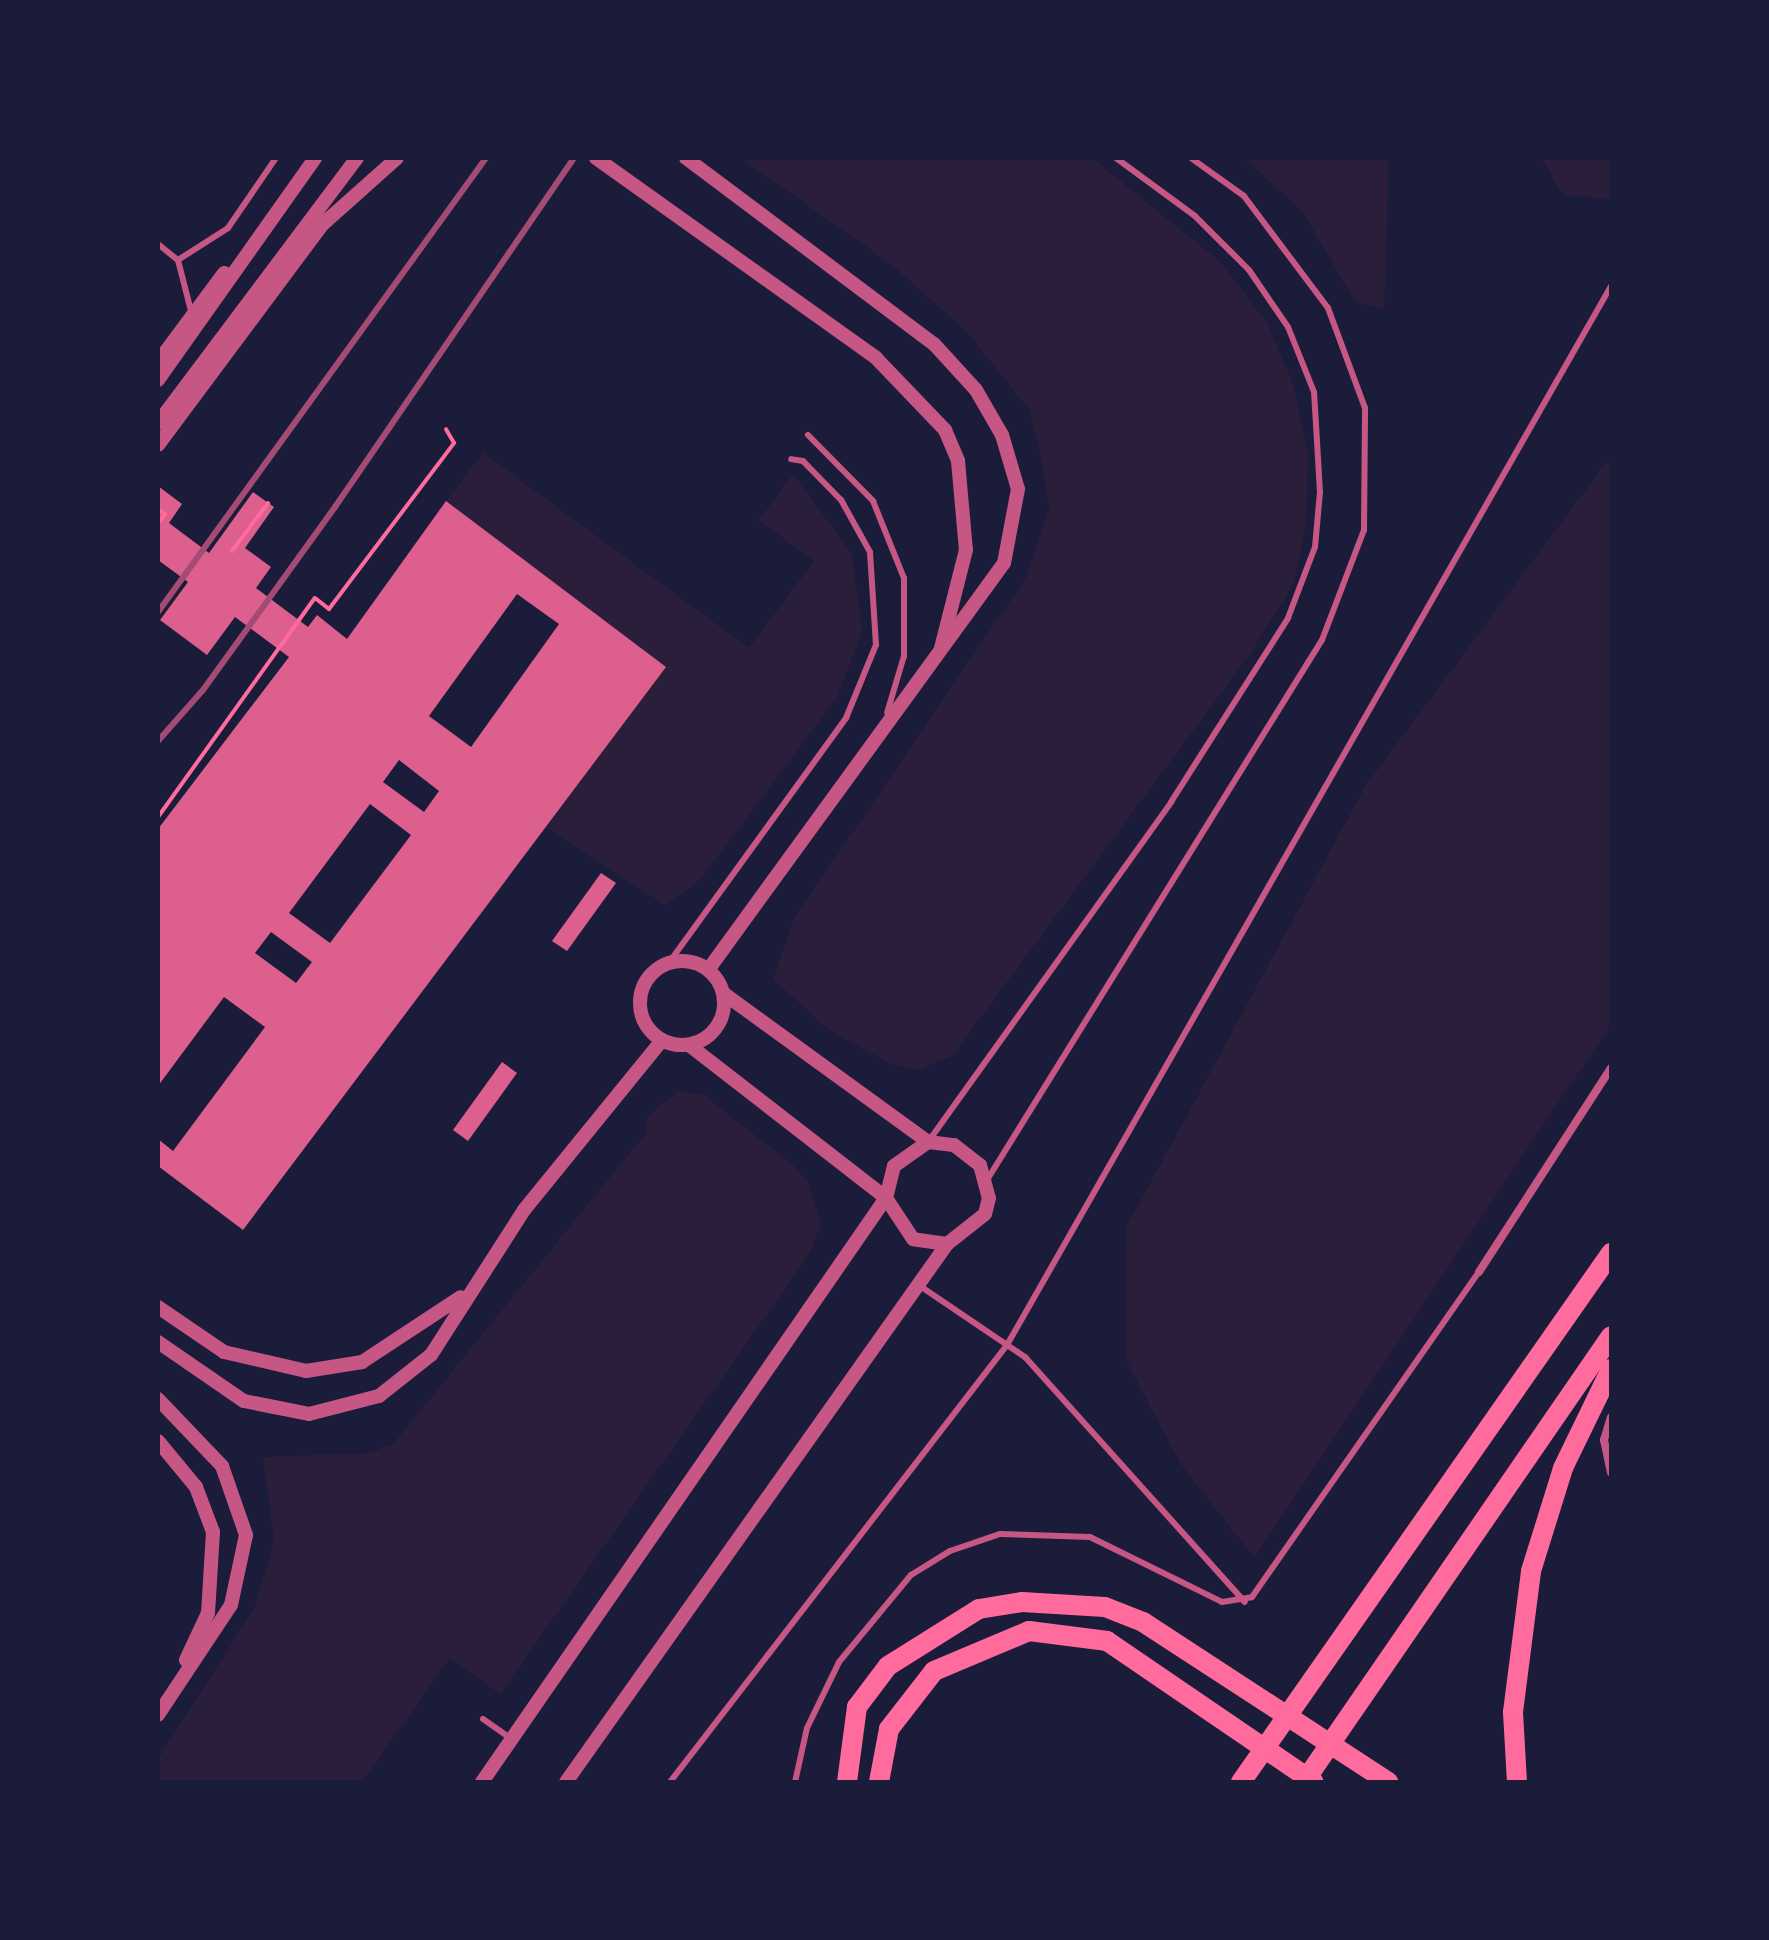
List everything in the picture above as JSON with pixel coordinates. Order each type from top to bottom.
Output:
[{"type":"highway","points":[[1241,1782],[1611,1253]]},
{"type":"highway","points":[[1304,1782],[1611,1336]]},
{"type":"highway","points":[[1517,1782],[1513,1712],[1531,1571],[1563,1468],[1611,1369]]},
{"type":"highway","points":[[847,1782],[857,1707],[888,1666],[979,1609],[1022,1602],[1105,1607],[1236,1680],[1388,1782]]},
{"type":"highway","points":[[879,1782],[889,1729],[934,1671],[1029,1631],[1107,1641],[1314,1782]]},
{"type":"street","points":[[158,380],[315,158]]},
{"type":"street","points":[[158,362],[285,190],[322,158]]},
{"type":"street","points":[[158,423],[357,158]]},
{"type":"street","points":[[158,445],[323,224],[397,158]]},
{"type":"street","points":[[596,158],[668,203],[876,358],[945,430],[958,461],[966,550],[939,656]]},
{"type":"street","points":[[686,158],[934,344],[976,390],[1002,435],[1018,489],[1014,532],[1004,563],[708,970]]},
{"type":"street","points":[[566,1782],[947,1244],[976,1228],[989,1198],[987,1181],[969,1153],[928,1142],[723,993],[708,970],[668,964],[647,980],[640,1006],[662,1040],[689,1045],[886,1198],[913,1239],[947,1244]]},
{"type":"street","points":[[689,1045],[720,1020],[723,993]]},
{"type":"street","points":[[158,1342],[244,1401],[309,1414],[379,1396],[431,1355],[467,1292],[662,1040]]},
{"type":"street","points":[[1479,1272],[1611,1068]]},
{"type":"street","points":[[482,1782],[886,1198],[894,1166],[928,1142]]},
{"type":"street","points":[[158,1307],[224,1352],[306,1371],[362,1362],[467,1292]]},
{"type":"street","points":[[158,1399],[222,1466],[246,1535],[231,1605],[161,1711]]},
{"type":"street","points":[[1611,1417],[1604,1440],[1611,1472]]},
{"type":"street","points":[[158,1441],[196,1487],[213,1532],[215,1570],[208,1613],[161,1711]]},
{"type":"lane","points":[[178,260],[228,228],[276,158]]},
{"type":"lane","points":[[928,1142],[1171,802],[1288,618],[1315,547],[1320,492],[1314,392],[1288,327],[1249,270],[1195,216],[1116,158]]},
{"type":"lane","points":[[987,1181],[1322,640],[1364,530],[1365,408],[1328,308],[1244,196],[1191,158]]},
{"type":"lane","points":[[158,244],[178,260],[195,330]]},
{"type":"lane","points":[[670,1782],[1007,1345],[1611,286]]},
{"type":"lane","points":[[808,435],[873,501],[904,578],[904,656],[873,746]]},
{"type":"lane","points":[[668,964],[846,718],[876,645],[870,552],[841,500],[803,461],[791,459]]},
{"type":"lane","points":[[1245,1602],[1479,1272]]},
{"type":"lane","points":[[918,1285],[1042,1372],[1245,1602]]},
{"type":"lane","points":[[795,1782],[807,1728],[839,1662],[911,1575],[950,1551],[1000,1534],[1090,1537],[1222,1602],[1245,1602]]},
{"type":"lane","points":[[483,1719],[512,1739]]},
{"type":"path","points":[[158,817],[315,598],[329,609],[454,443],[446,429]]},
{"type":"path","points":[[232,551],[268,503]]},
{"type":"path","points":[[158,509],[165,514],[158,523]]},
{"type":"shaded area","points":[[741,158],[1092,158],[1221,262],[1267,323],[1293,384],[1308,453],[1306,524],[1294,583],[1250,654],[952,1056],[917,1070],[893,1065],[829,1030],[773,979],[794,919],[1027,576],[1049,510],[1042,461],[1030,411],[966,331],[892,265]]},
{"type":"shaded area","points":[[1244,158],[1389,158],[1384,310],[1355,302],[1303,212]]},
{"type":"shaded area","points":[[1541,158],[1611,158],[1611,199],[1563,195]]},
{"type":"shaded area","points":[[483,453],[749,648],[814,561],[759,520],[793,474],[852,554],[862,630],[838,696],[700,880],[665,905],[547,827],[665,667],[446,501]]},
{"type":"shaded area","points":[[1611,456],[1611,1024],[1254,1558],[1180,1463],[1126,1360],[1127,1226],[1366,785]]},
{"type":"shaded area","points":[[678,1091],[704,1095],[793,1165],[808,1182],[821,1224],[810,1253],[500,1694],[450,1658],[362,1782],[158,1782],[158,1759],[254,1609],[274,1542],[263,1457],[369,1453],[394,1443],[646,1133],[647,1117]]},
{"type":"building","points":[[158,486],[182,504],[169,523],[209,553],[253,492],[274,507],[245,548],[271,567],[256,588],[308,627],[317,615],[347,639],[446,501],[666,667],[243,1230],[158,1166],[158,1139],[173,1151],[265,1027],[224,997],[158,1086],[158,829],[289,657],[235,617],[207,655],[160,620],[188,582],[158,560]],"holes":[[[517,594],[559,624],[471,747],[429,716]],[[399,760],[439,791],[424,812],[383,782]],[[370,804],[411,835],[330,943],[289,913]],[[271,932],[312,962],[296,983],[255,953]]]},
{"type":"building","points":[[601,873],[616,883],[567,951],[552,941]]},
{"type":"building","points":[[502,1062],[517,1073],[468,1141],[453,1130]]},
{"type":"railway","points":[[158,612],[486,158]]},
{"type":"railway","points":[[158,741],[203,690],[335,507],[574,158]]}]
